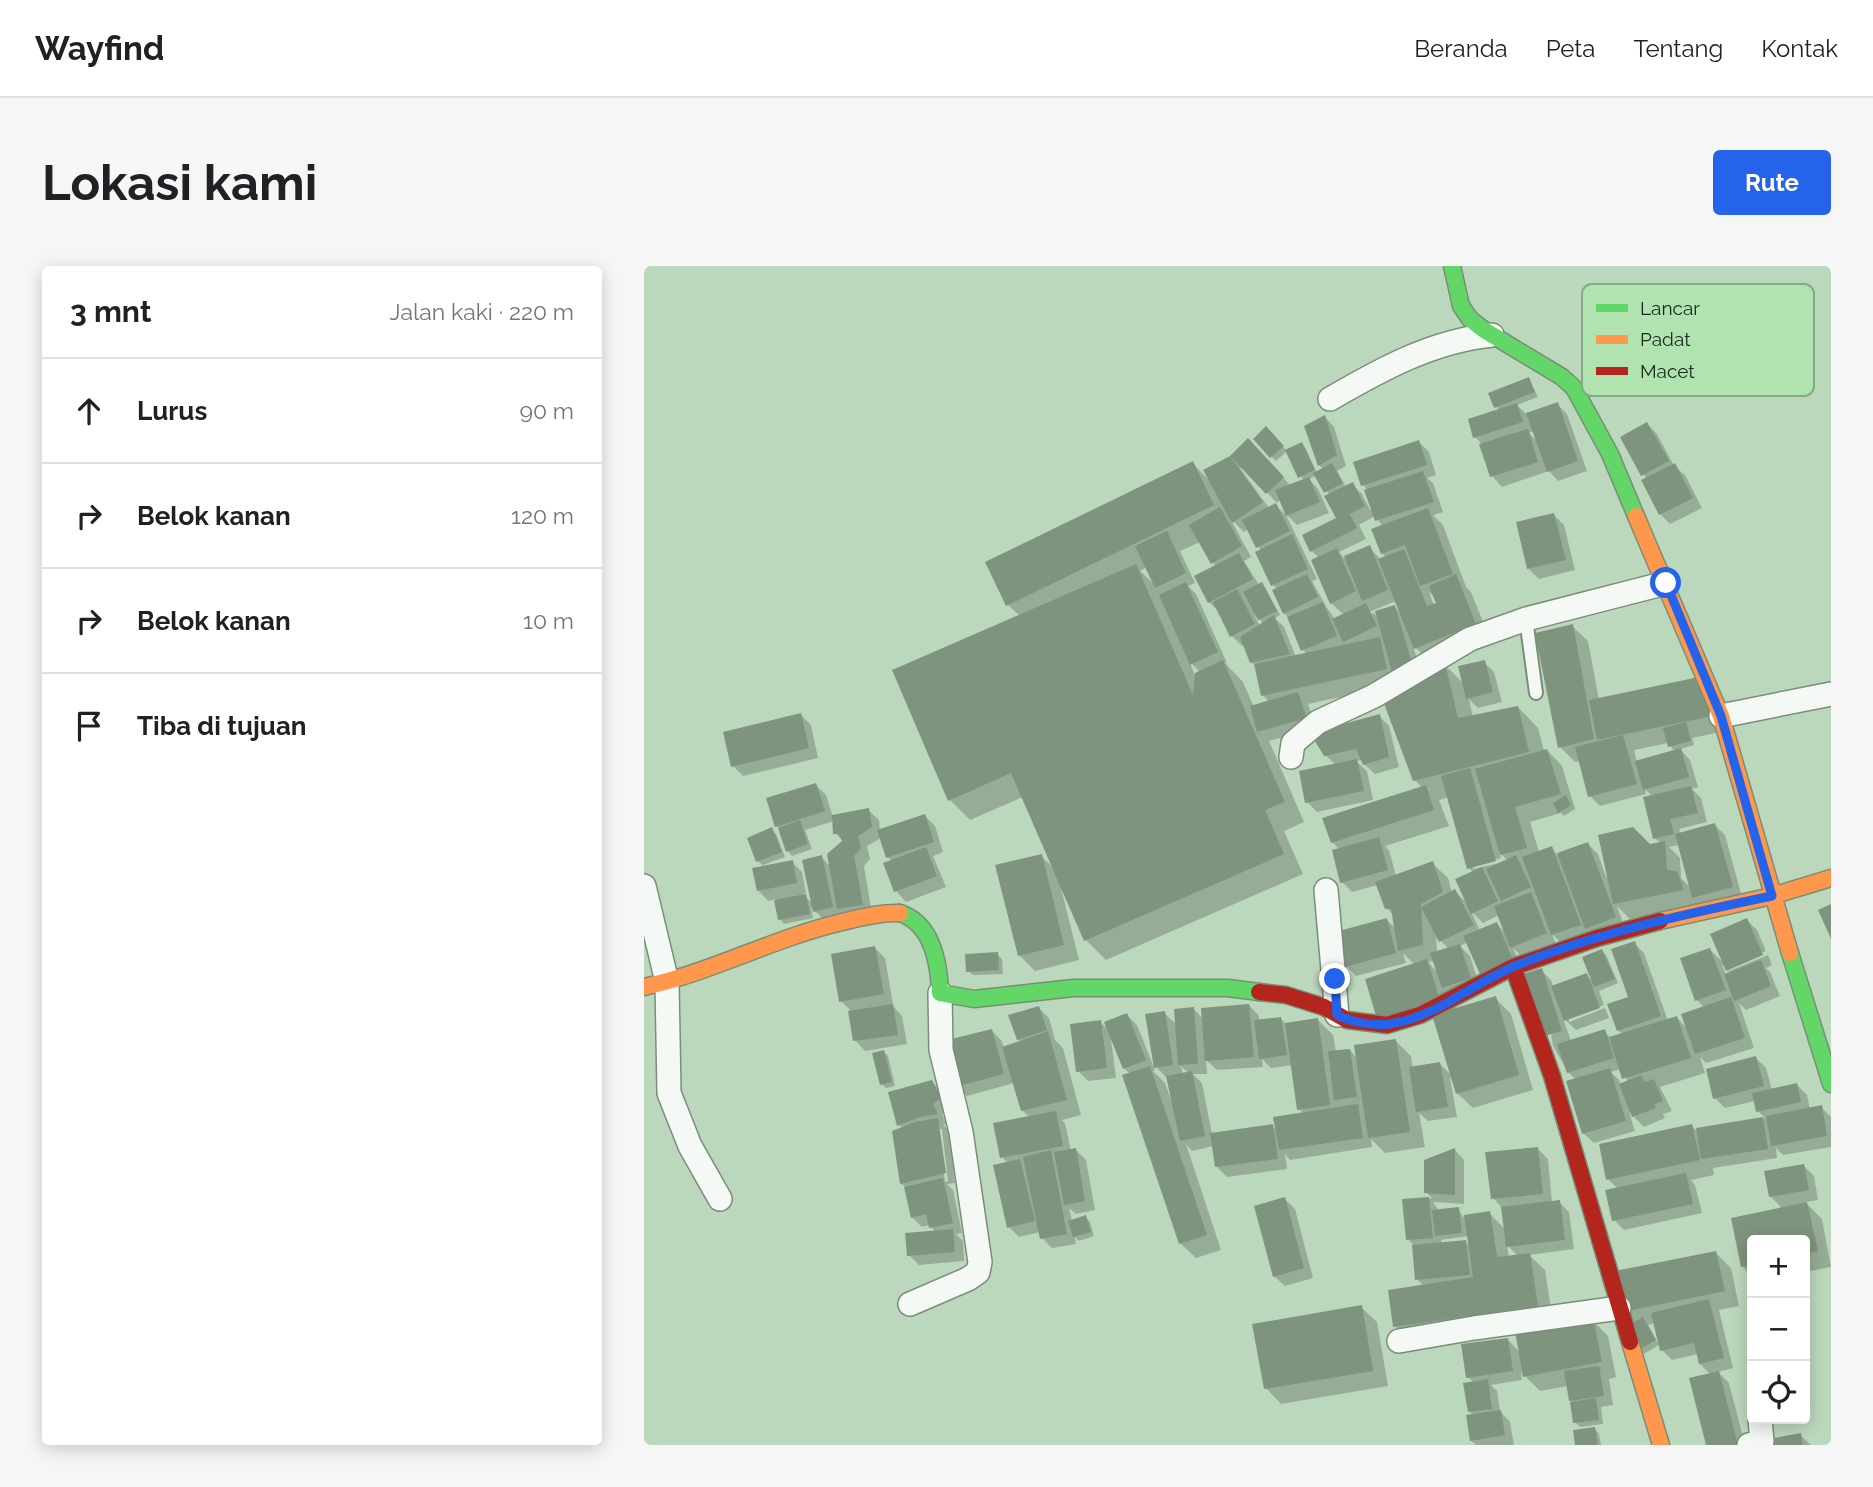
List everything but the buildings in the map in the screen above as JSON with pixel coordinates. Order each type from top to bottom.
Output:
[{"type":"street","points":[[1452,266],[1461,306],[1470,319],[1562,377],[1574,388],[1610,454],[1721,716],[1772,896],[1831,1084]]},
{"type":"street","points":[[1330,399],[1393,364],[1440,346],[1492,335]]},
{"type":"street","points":[[1291,757],[1293,743],[1318,722],[1374,696],[1470,639],[1526,619],[1666,583]]},
{"type":"street","points":[[1721,716],[1831,694]]},
{"type":"street","points":[[940,993],[974,999],[1086,987],[1228,988],[1286,995],[1324,1007],[1347,1020],[1387,1025],[1420,1015],[1513,967],[1597,938],[1676,916],[1772,896],[1831,878]]},
{"type":"street","points":[[644,886],[667,982],[669,1093],[690,1146],[720,1199]]},
{"type":"street","points":[[1326,890],[1337,1015]]},
{"type":"street","points":[[644,987],[667,982],[818,928],[859,918],[901,912],[913,918],[926,933],[940,976],[941,1050],[961,1132],[980,1262],[978,1272],[968,1279],[910,1304]]},
{"type":"street","points":[[1513,967],[1552,1076],[1661,1445]]},
{"type":"street","points":[[1399,1341],[1619,1308]]},
{"type":"street","points":[[1749,1445],[1762,1441],[1760,1424]]},
{"type":"lane","points":[[1526,619],[1536,693]]},
{"type":"traffic: fast","points":[[1452,266],[1461,306],[1470,319],[1562,377],[1574,388],[1610,454],[1636,516]]},
{"type":"traffic: fast","points":[[900,913],[911,918],[927,935],[936,957],[940,993],[974,999],[1073,988],[1228,988],[1259,992]]},
{"type":"traffic: fast","points":[[1790,953],[1831,1084]]},
{"type":"traffic: slow","points":[[1636,516],[1721,716],[1790,953]]},
{"type":"traffic: slow","points":[[1660,921],[1772,896],[1831,878]]},
{"type":"traffic: slow","points":[[644,987],[694,973],[817,929],[871,915],[900,913]]},
{"type":"traffic: slow","points":[[1630,1342],[1661,1445]]},
{"type":"traffic: jam","points":[[1259,992],[1286,995],[1324,1007],[1347,1020],[1387,1025],[1420,1015],[1513,967],[1597,938],[1660,921]]},
{"type":"traffic: jam","points":[[1513,967],[1552,1076],[1630,1342]]},
{"type":"route","points":[[1335,979],[1337,1015],[1347,1020],[1387,1025],[1420,1015],[1513,967],[1597,938],[1676,916],[1772,896],[1721,716],[1666,583]]}]
